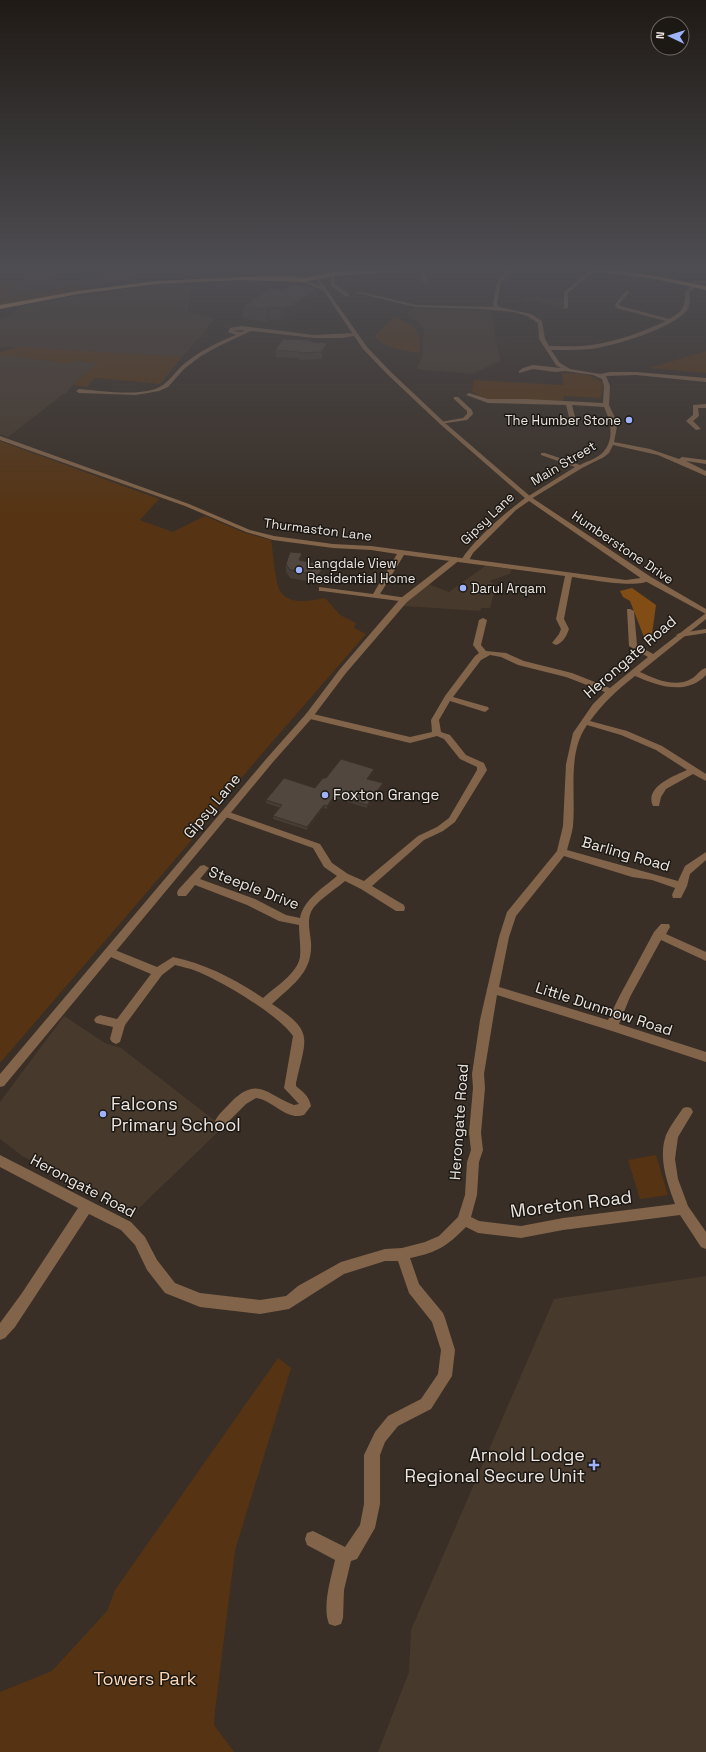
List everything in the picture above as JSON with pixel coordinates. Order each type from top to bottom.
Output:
[{"type":"street","points":[[79,391],[88,394],[146,392],[159,390],[166,386],[189,362],[205,352]]},
{"type":"street","name":"Humberstone Drive","points":[[369,352],[442,423],[529,498],[648,579],[706,614]]},
{"type":"street","points":[[549,352],[554,360],[565,369]]},
{"type":"street","points":[[521,372],[526,367],[537,366],[554,370],[565,369],[600,376],[626,373],[706,380]]},
{"type":"street","name":"Main Street","points":[[529,498],[607,452],[614,432],[613,420],[606,405],[606,381],[600,376]]},
{"type":"street","points":[[470,395],[488,401],[526,401],[606,405]]},
{"type":"street","points":[[442,423],[465,419],[470,414],[467,407],[456,398]]},
{"type":"street","points":[[569,404],[572,417]]},
{"type":"street","points":[[698,429],[689,421],[696,415],[694,406],[706,406]]},
{"type":"street","name":"Thurmaston Lane","points":[[0,438],[187,505],[248,531],[272,538],[461,559],[626,582],[648,579]]},
{"type":"street","points":[[611,442],[628,444],[678,460],[706,474]]},
{"type":"street","points":[[543,454],[580,467]]},
{"type":"street","points":[[678,460],[682,458],[706,462]]},
{"type":"street","name":"Gipsy Lane","points":[[0,1082],[270,760],[309,716],[343,671],[404,600],[470,552],[503,519],[529,498]]},
{"type":"street","points":[[375,596],[402,552]]},
{"type":"street","points":[[556,643],[564,635],[565,629],[560,620],[565,587],[569,574]]},
{"type":"street","points":[[322,589],[404,600]]},
{"type":"street","points":[[630,611],[633,646],[654,657]]},
{"type":"street","name":"Herongate Road","points":[[0,1161],[126,1226],[140,1241],[152,1265],[170,1288],[200,1300],[260,1307],[289,1302],[303,1291],[341,1269],[385,1255],[402,1254],[427,1248],[444,1240],[464,1220],[471,1195],[473,1162],[477,1150],[475,1133],[480,1088],[478,1074],[486,1020],[504,937],[511,915],[562,852],[568,826],[570,764],[578,733],[596,706],[611,691],[706,614]]},
{"type":"street","points":[[483,620],[477,645],[484,654]]},
{"type":"street","points":[[680,635],[706,631]]},
{"type":"street","points":[[437,733],[435,720],[448,698],[478,658],[484,654],[495,653],[503,655],[521,663],[569,675],[611,691]]},
{"type":"street","points":[[634,672],[662,684],[682,686],[702,675],[706,670]]},
{"type":"street","points":[[448,698],[486,709]]},
{"type":"street","points":[[309,716],[410,740],[427,737],[437,733],[447,737],[463,757],[481,765],[482,770],[452,820],[440,829],[421,838],[364,886]]},
{"type":"street","points":[[585,722],[624,733],[659,748],[706,778]]},
{"type":"street","points":[[656,804],[655,798],[660,788],[694,770]]},
{"type":"street","points":[[226,814],[317,846],[328,866],[400,908]]},
{"type":"street","name":"Barling Road","points":[[562,852],[590,858],[632,873],[653,877],[682,886]]},
{"type":"street","name":"Barling Road","points":[[677,895],[688,869],[704,859]]},
{"type":"street","name":"Steeple Drive","points":[[182,892],[204,868]]},
{"type":"street","points":[[264,1004],[300,969],[306,953],[306,912],[311,904],[344,876]]},
{"type":"street","name":"Steeple Drive","points":[[193,880],[252,902],[276,916],[292,922],[305,922]]},
{"type":"street","points":[[612,1026],[626,991],[662,931],[674,941],[706,957]]},
{"type":"street","points":[[110,952],[158,972]]},
{"type":"street","points":[[116,1039],[120,1024],[158,972],[173,961],[201,968],[264,1004],[294,1028],[299,1034],[299,1042],[290,1088],[304,1100],[305,1106],[300,1112],[292,1112],[263,1094],[255,1093],[248,1096],[222,1121]]},
{"type":"street","name":"Little Dunmow Road","points":[[493,990],[612,1026],[706,1057]]},
{"type":"street","points":[[100,1020],[120,1024]]},
{"type":"street","points":[[687,1112],[672,1136],[668,1159],[672,1179],[683,1208],[706,1243]]},
{"type":"street","points":[[0,1333],[10,1322],[87,1206]]},
{"type":"street","name":"Moreton Road","points":[[464,1220],[478,1227],[521,1232],[564,1224],[683,1208]]},
{"type":"street","points":[[344,1556],[351,1553],[367,1528],[372,1504],[372,1455],[380,1437],[393,1421],[426,1404],[445,1376],[448,1350],[438,1318],[414,1288],[402,1254]]},
{"type":"street","points":[[313,1539],[344,1556]]},
{"type":"street","points":[[335,1618],[336,1590],[344,1556]]},
{"type":"shaded area","points":[[98,352],[187,352],[182,357]]},
{"type":"shaded area","points":[[422,352],[499,352],[501,362],[495,363],[473,374],[417,369],[422,357]]},
{"type":"shaded area","points":[[0,353],[97,363],[69,389],[67,393],[62,395],[8,437],[0,434]]},
{"type":"shaded area","name":"Darul Arqam","points":[[485,566],[512,569],[510,574],[489,581],[496,585],[490,608],[481,608],[480,611],[403,606],[410,597],[428,584],[449,592]]},
{"type":"shaded area","points":[[632,588],[656,605],[652,634],[644,637],[630,601],[623,597],[620,591]]},
{"type":"shaded area","name":"Falcons Primary School","points":[[64,1016],[105,1043],[121,1048],[223,1127],[134,1213],[22,1156],[0,1139],[0,1102]]},
{"type":"shaded area","name":"Arnold Lodge Regional Secure Unit","points":[[706,1276],[706,1752],[378,1752],[409,1672],[411,1630],[554,1299]]},
{"type":"green space","points":[[0,352],[96,352],[182,357],[160,384],[95,378],[87,387],[73,385],[97,363],[77,361],[68,364],[15,356],[0,356]]},
{"type":"green space","points":[[703,352],[706,352],[706,373],[649,368]]},
{"type":"green space","points":[[562,373],[590,376],[599,380],[603,384],[601,398],[564,396],[563,402],[490,400],[472,392],[474,380],[563,385]]},
{"type":"green space","points":[[0,441],[159,499],[140,520],[173,532],[205,516],[245,533],[271,540],[276,579],[282,594],[287,598],[299,601],[325,598],[340,615],[356,623],[354,628],[366,634],[259,757],[213,812],[202,828],[0,1063]]},
{"type":"green space","points":[[656,1155],[668,1195],[640,1199],[628,1160]]},
{"type":"green space","name":"Towers Park","points":[[278,1358],[291,1368],[235,1550],[215,1711],[214,1725],[234,1752],[0,1752],[0,1692],[52,1671],[107,1611],[115,1590]]},
{"type":"building","points":[[295,352],[322,352],[300,353]]},
{"type":"building","points":[[290,552],[302,553],[299,560],[325,565],[318,575],[290,570],[286,564]]},
{"type":"building","name":"Foxton Grange","points":[[341,759],[374,769],[367,779],[383,783],[367,805],[335,795],[327,806],[324,805],[307,827],[273,816],[282,805],[266,800],[284,778],[315,788],[323,778],[326,778]]},
{"type":"place","name":"The Humber Stone","points":[[629,420]]},
{"type":"place","name":"Langdale View Residential Home","points":[[299,570]]},
{"type":"place","name":"Darul Arqam","points":[[463,588]]},
{"type":"place","name":"Foxton Grange","points":[[325,795]]},
{"type":"place","name":"Falcons Primary School","points":[[103,1114]]},
{"type":"place","name":"Arnold Lodge Regional Secure Unit","points":[[594,1465]]}]
